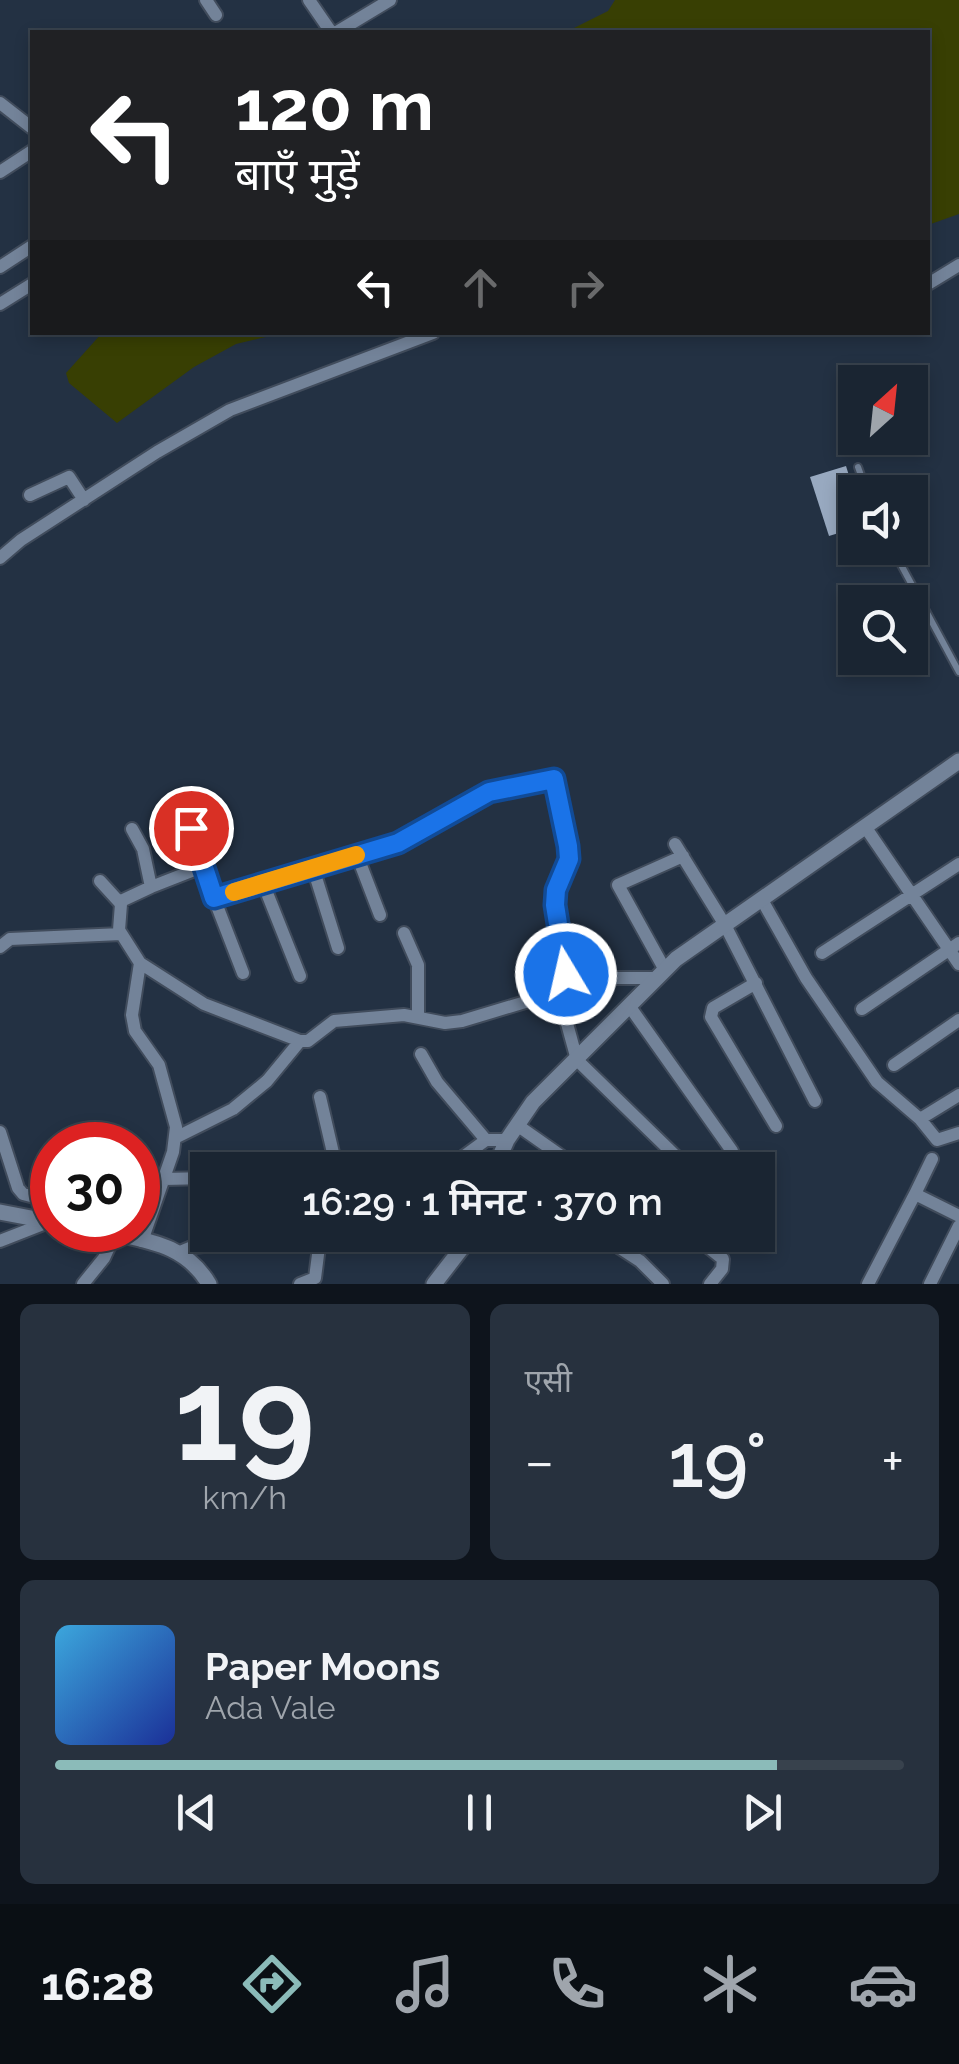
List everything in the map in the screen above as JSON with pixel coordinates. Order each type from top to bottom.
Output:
[{"type":"street","points":[[206,0],[216,14]]},
{"type":"street","points":[[309,0],[332,30]]},
{"type":"street","points":[[338,30],[390,0]]},
{"type":"street","points":[[0,103],[30,126]]},
{"type":"street","points":[[0,172],[30,152]]},
{"type":"street","points":[[0,267],[30,247]]},
{"type":"street","points":[[930,283],[959,264]]},
{"type":"street","points":[[0,304],[30,285]]},
{"type":"street","points":[[0,558],[21,540],[157,452],[230,410],[428,335]]},
{"type":"street","points":[[30,495],[69,477],[84,500]]},
{"type":"street","points":[[502,1152],[533,1102],[661,974],[959,761]]},
{"type":"street","points":[[214,898],[398,843],[489,792],[556,780],[569,859],[556,890],[555,905],[577,1060],[672,1152]]},
{"type":"street","points":[[191,828],[243,973]]},
{"type":"street","points":[[866,828],[954,946],[959,964]]},
{"type":"street","points":[[132,830],[143,849],[151,887]]},
{"type":"street","points":[[675,844],[725,925],[815,1101]]},
{"type":"street","points":[[357,855],[380,915]]},
{"type":"street","points":[[661,974],[618,885],[621,880],[683,856]]},
{"type":"street","points":[[822,953],[959,864]]},
{"type":"street","points":[[119,902],[202,867]]},
{"type":"street","points":[[312,868],[338,948]]},
{"type":"street","points":[[100,881],[119,902],[121,934],[140,962],[204,1004],[300,1042],[308,1041],[334,1021],[418,1016],[445,1023],[462,1021],[611,978],[661,974]]},
{"type":"street","points":[[263,883],[300,976]]},
{"type":"street","points":[[762,900],[806,978],[877,1082],[938,1140],[959,1133]]},
{"type":"street","points":[[404,933],[418,965],[418,1016]]},
{"type":"street","points":[[0,947],[10,939],[121,934]]},
{"type":"street","points":[[862,1008],[954,946]]},
{"type":"street","points":[[140,962],[132,1016],[135,1031],[165,1080],[176,1127],[160,1190]]},
{"type":"street","points":[[756,983],[713,1008],[711,1017],[776,1126]]},
{"type":"street","points":[[630,1006],[732,1151]]},
{"type":"street","points":[[894,1065],[959,1020]]},
{"type":"street","points":[[175,1138],[242,1102],[267,1081],[300,1042]]},
{"type":"street","points":[[421,1054],[432,1076],[486,1140]]},
{"type":"street","points":[[920,1120],[959,1095]]},
{"type":"street","points":[[320,1097],[333,1152]]},
{"type":"street","points":[[517,1124],[556,1152]]},
{"type":"street","points":[[0,1132],[18,1188],[30,1196]]},
{"type":"street","points":[[470,1152],[486,1140],[507,1140]]},
{"type":"street","points":[[868,1284],[932,1159]]},
{"type":"street","points":[[164,1179],[190,1178]]},
{"type":"street","points":[[915,1194],[959,1216]]},
{"type":"street","points":[[0,1212],[30,1218]]},
{"type":"street","points":[[930,1284],[959,1226]]},
{"type":"street","points":[[0,1241],[30,1229]]},
{"type":"street","points":[[160,1246],[180,1252],[197,1264],[209,1284]]},
{"type":"street","points":[[180,1252],[190,1248]]},
{"type":"street","points":[[83,1284],[105,1252]]},
{"type":"street","points":[[300,1284],[315,1278],[321,1252]]},
{"type":"street","points":[[436,1283],[459,1252]]},
{"type":"street","points":[[626,1252],[662,1284]]},
{"type":"street","points":[[710,1284],[722,1269],[723,1258],[715,1252]]},
{"type":"lane","points":[[858,467],[861,475]]},
{"type":"lane","points":[[901,565],[959,672]]},
{"type":"green space","points":[[615,0],[959,0],[959,214],[930,224],[930,30],[570,30],[608,11]]},
{"type":"green space","points":[[99,335],[274,335],[236,344],[194,367],[117,423],[69,383],[66,373]]},
{"type":"building","points":[[846,466],[849,475],[838,475],[838,533],[829,536],[810,477]]},
{"type":"slow traffic","points":[[234,892],[356,855]]},
{"type":"route","points":[[191,828],[214,898],[398,843],[489,792],[554,779],[569,859],[559,880],[555,905],[566,974]]}]
